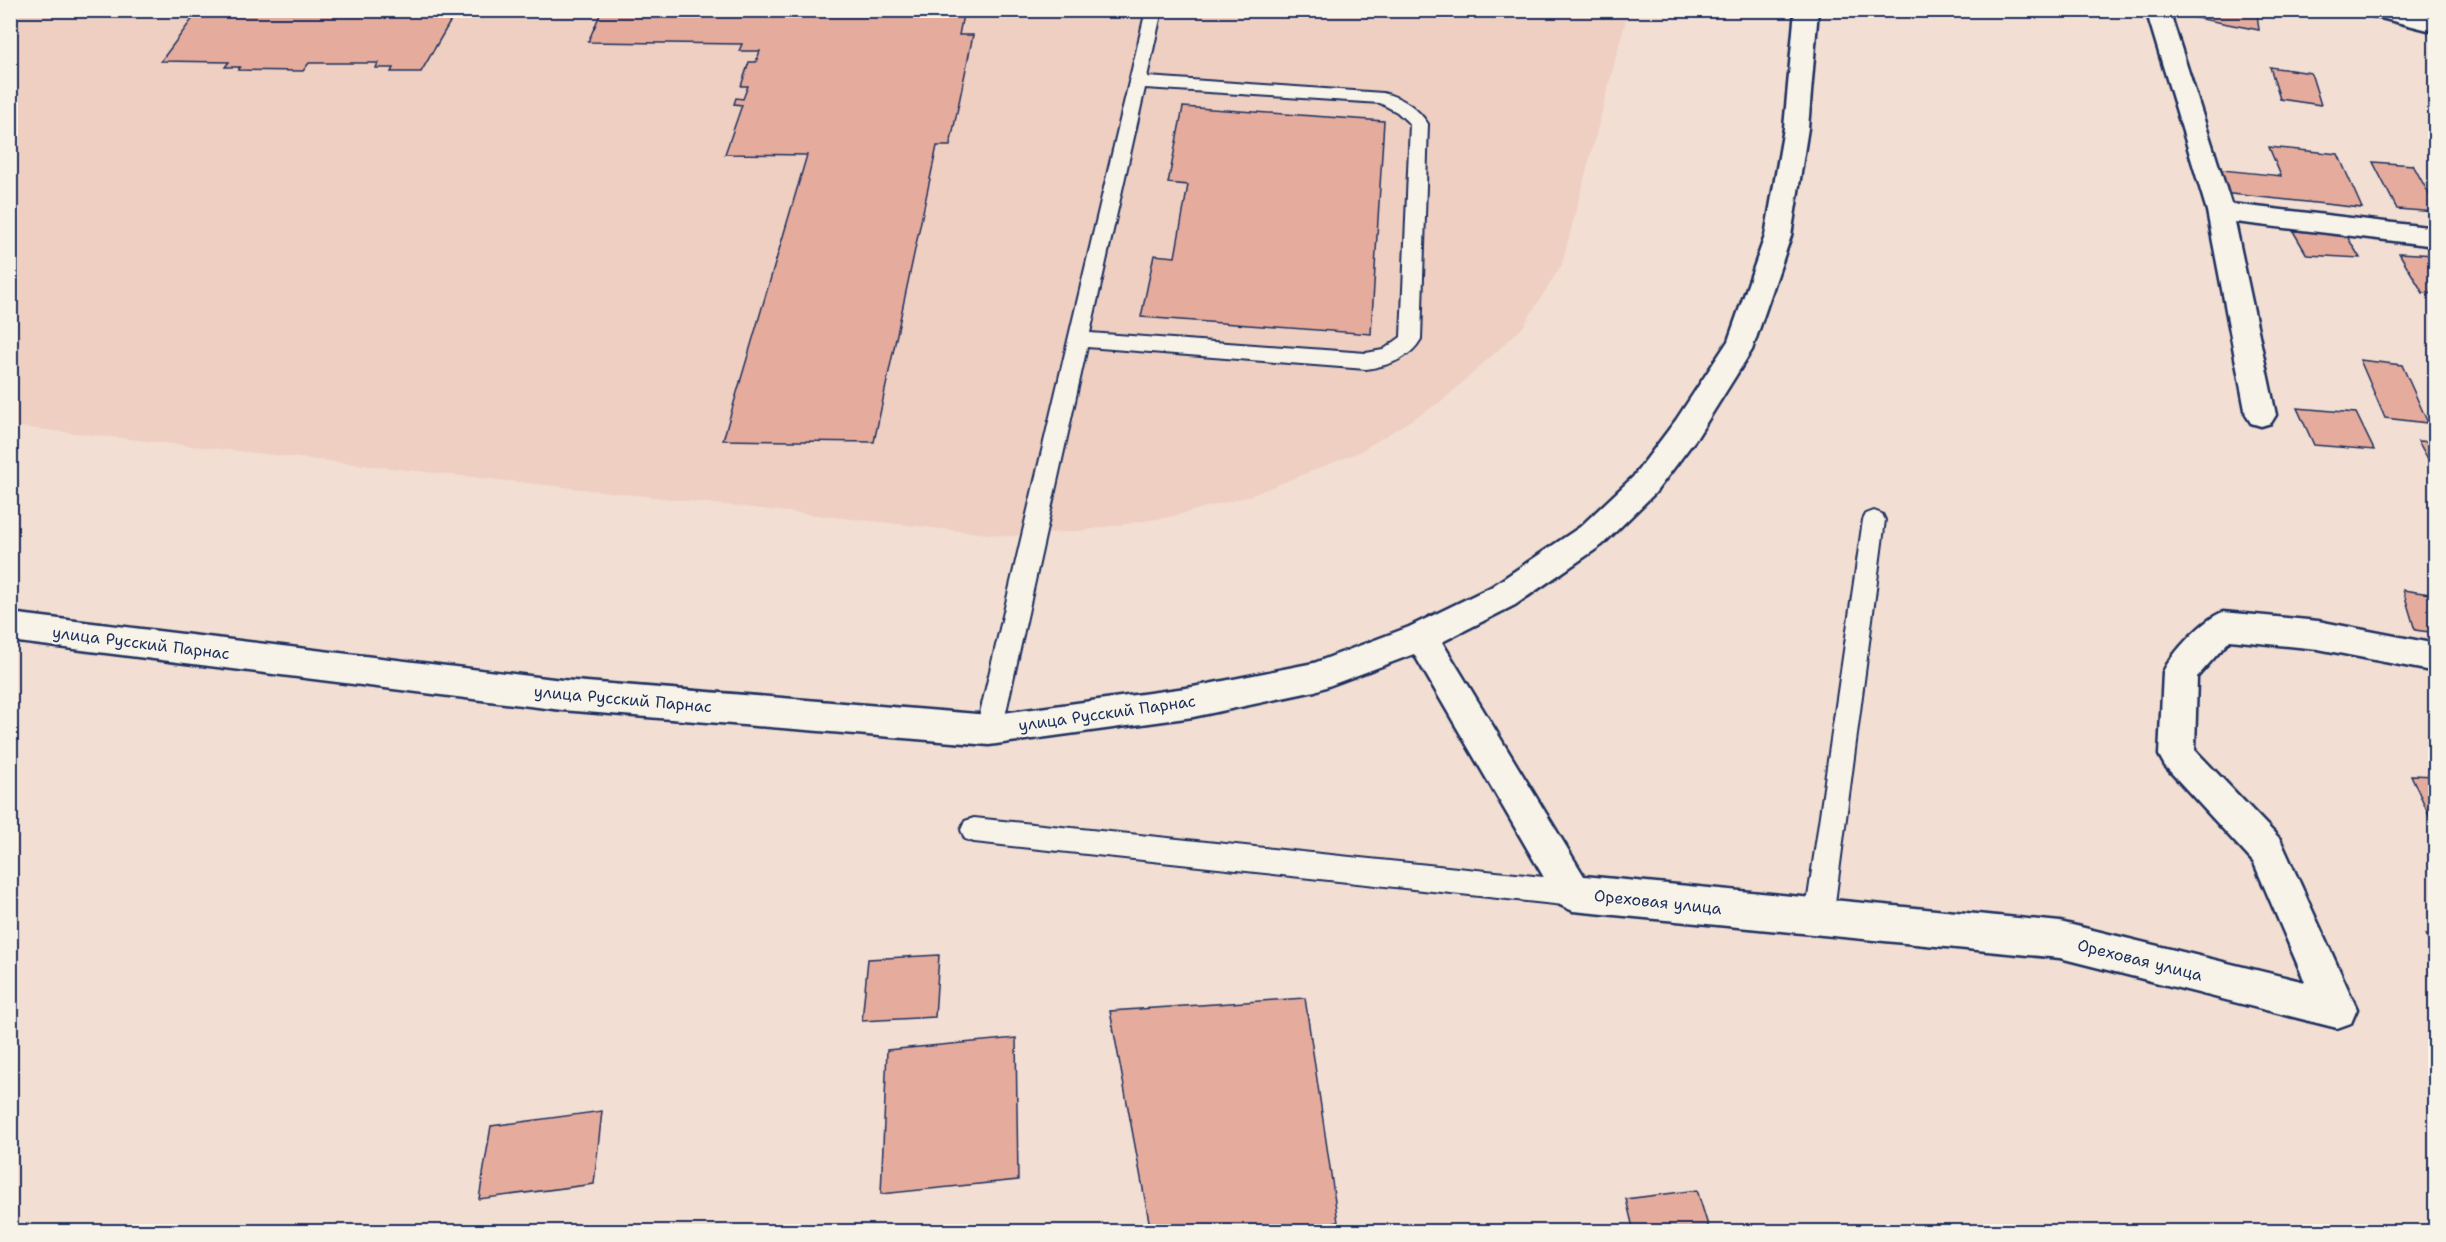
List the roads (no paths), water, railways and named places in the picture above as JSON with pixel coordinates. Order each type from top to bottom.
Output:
[{"type":"street","points":[[2157,10],[2220,211],[2261,415]]},
{"type":"street","points":[[2377,10],[2436,25]]},
{"type":"street","name":"улица Русский Парнас","points":[[10,627],[562,695],[989,730],[1193,702],[1316,677],[1421,637],[1503,596],[1591,536],[1644,485],[1687,428],[1742,344],[1778,236],[1797,128],[1805,13]]},
{"type":"street","points":[[2220,211],[2436,237]]},
{"type":"street","name":"Ореховая улица","points":[[1421,637],[1573,893],[2060,940],[2337,1009],[2267,851],[2177,755],[2180,672],[2223,626],[2318,635],[2436,658]]},
{"type":"lane","points":[[989,730],[1154,10]]},
{"type":"lane","points":[[1078,339],[1366,361],[1382,359],[1399,352],[1411,339],[1419,124],[1412,113],[1401,105],[1383,98],[1138,82]]},
{"type":"lane","points":[[1818,918],[1874,520]]},
{"type":"lane","points":[[974,830],[1573,893]]}]
